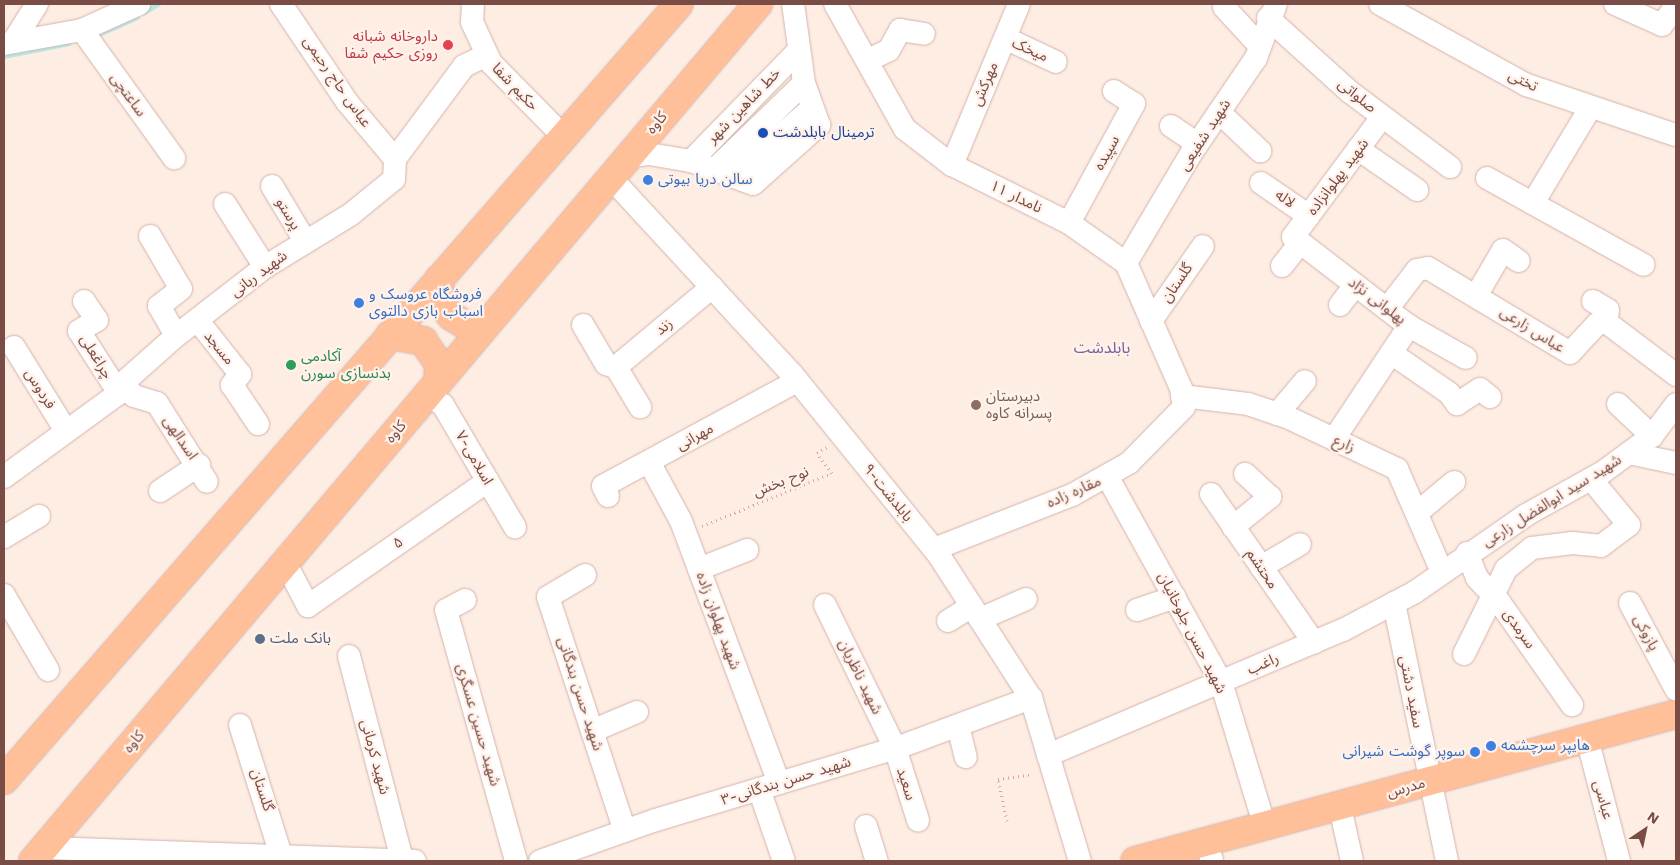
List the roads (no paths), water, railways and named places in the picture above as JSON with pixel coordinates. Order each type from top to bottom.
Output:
[{"type":"main road","points":[[4,780],[679,4]]},
{"type":"main road","name":"کاوه","points":[[38,855],[758,4]]},
{"type":"main road","points":[[439,279],[440,302],[451,316],[467,326],[487,324]]},
{"type":"main road","points":[[390,335],[423,342],[439,364],[433,388]]},
{"type":"main road","name":"مدرس","points":[[1135,861],[1209,852],[1265,827],[1676,714]]},
{"type":"street","points":[[8,43],[37,4]]},
{"type":"street","points":[[8,43],[86,37],[139,4]]},
{"type":"street","name":"عباس حاج رحیمی","points":[[281,4],[347,102],[394,159]]},
{"type":"street","name":"حکیم شفا","points":[[473,4],[472,22],[487,55],[563,136]]},
{"type":"street","points":[[629,157],[649,154],[691,161],[753,184],[819,125],[811,109],[804,83],[798,51],[793,4]]},
{"type":"street","name":"مهرکش","points":[[952,165],[1019,4]]},
{"type":"street","name":"تختی","points":[[1380,4],[1527,85],[1676,136]]},
{"type":"street","points":[[1615,4],[1662,25],[1676,6]]},
{"type":"street","name":"۱۱ نامدار","points":[[840,5],[905,129],[952,165],[1069,223],[1126,263]]},
{"type":"street","points":[[1224,7],[1260,46]]},
{"type":"street","name":"شهید شفیعی","points":[[1126,263],[1260,46],[1272,11]]},
{"type":"street","name":"صلواتی","points":[[1272,11],[1382,116],[1450,167]]},
{"type":"street","points":[[868,60],[889,50],[900,30],[924,34]]},
{"type":"street","name":"ساعتچی","points":[[86,37],[174,158]]},
{"type":"street","name":"میخک","points":[[1005,38],[1056,62]]},
{"type":"street","name":"خط شاهین شهر","points":[[691,161],[798,51]]},
{"type":"street","name":"شهید ربانی","points":[[5,471],[66,431],[121,388],[176,336],[198,322],[265,267],[350,215],[394,180],[394,159],[464,66],[487,55]]},
{"type":"street","points":[[723,173],[804,83]]},
{"type":"street","name":"سپیده","points":[[1069,223],[1134,104],[1114,91]]},
{"type":"street","points":[[1532,203],[1590,108]]},
{"type":"street","points":[[1219,112],[1260,151]]},
{"type":"street","name":"شهید پهلوانزاده","points":[[1282,266],[1309,216],[1382,116]]},
{"type":"street","points":[[1171,126],[1198,144]]},
{"type":"street","points":[[1358,149],[1417,190]]},
{"type":"street","name":"۹-بابلدشت","points":[[611,178],[797,381],[934,549],[1031,698],[1080,861]]},
{"type":"street","points":[[1486,178],[1644,265]]},
{"type":"street","name":"لاله","points":[[1261,183],[1309,216]]},
{"type":"street","name":"پرستو","points":[[272,186],[305,241]]},
{"type":"street","points":[[225,204],[265,267]]},
{"type":"street","points":[[150,236],[182,290],[159,306],[176,336]]},
{"type":"street","name":"پهلوانی نژاد","points":[[1296,240],[1409,326],[1466,358]]},
{"type":"street","name":"گلستان","points":[[1151,321],[1203,246]]},
{"type":"street","points":[[1476,296],[1504,250],[1519,261]]},
{"type":"street","points":[[1126,263],[1182,396]]},
{"type":"street","name":"عباس زارعی","points":[[1386,309],[1417,270],[1428,268],[1570,353],[1597,324],[1606,322]]},
{"type":"street","points":[[1340,305],[1355,285]]},
{"type":"street","name":"زند","points":[[616,367],[712,287]]},
{"type":"street","name":"چراغعلی","points":[[84,301],[97,320],[79,331],[121,388]]},
{"type":"street","points":[[1593,301],[1608,310],[1606,322],[1676,375]]},
{"type":"street","name":"مسجد","points":[[198,322],[240,374],[232,385],[258,424]]},
{"type":"street","points":[[582,325],[606,364],[616,367],[640,407]]},
{"type":"street","points":[[1334,439],[1409,326]]},
{"type":"street","name":"فردوس","points":[[14,347],[66,431]]},
{"type":"street","points":[[1391,353],[1450,392],[1458,404],[1480,389],[1490,397]]},
{"type":"street","name":"مهرانی","points":[[608,496],[603,486],[797,381]]},
{"type":"street","points":[[1277,414],[1304,381]]},
{"type":"street","name":"اسدالهی","points":[[121,388],[134,396],[157,403],[203,474],[160,491]]},
{"type":"street","name":"۷-اسلامی","points":[[433,388],[443,405],[459,449],[488,481],[515,527]]},
{"type":"street","name":"زارع","points":[[1182,396],[1248,404],[1277,414],[1397,469],[1418,512],[1442,572]]},
{"type":"street","name":"مقاره زاده","points":[[934,549],[1072,495],[1108,476],[1129,463],[1184,407],[1182,396]]},
{"type":"street","points":[[1618,404],[1652,436]]},
{"type":"street","name":"شهید سید ابوالفضل زارعی","points":[[1467,553],[1591,479],[1629,453],[1652,436],[1676,404]]},
{"type":"street","points":[[1629,453],[1676,463]]},
{"type":"street","name":"شهید پهلوان زاده","points":[[649,462],[686,533],[699,569],[769,786],[784,861]]},
{"type":"street","points":[[1233,527],[1270,497],[1245,474]]},
{"type":"street","name":"شهید حسن جلوخانیان","points":[[1108,476],[1221,682],[1265,827]]},
{"type":"street","points":[[1464,654],[1506,569],[1532,548],[1573,543],[1601,546],[1629,525],[1591,479]]},
{"type":"street","name":"۵","points":[[286,562],[308,606],[488,481]]},
{"type":"street","points":[[1418,512],[1454,482]]},
{"type":"street","name":"محتشم","points":[[1211,494],[1314,643]]},
{"type":"street","points":[[4,537],[39,516]]},
{"type":"street","points":[[1261,567],[1300,544]]},
{"type":"street","points":[[699,569],[747,550]]},
{"type":"street","name":"راغب","points":[[1051,763],[1221,682],[1314,643],[1394,603],[1442,572],[1467,553]]},
{"type":"street","name":"سرمدی","points":[[1467,553],[1477,578],[1492,594],[1572,705]]},
{"type":"street","name":"شهید حسن بندگانی","points":[[585,576],[548,597],[624,831]]},
{"type":"street","points":[[4,595],[48,670]]},
{"type":"street","points":[[1137,610],[1175,597]]},
{"type":"street","points":[[948,621],[1026,599]]},
{"type":"street","name":"شهید حسین عسگری","points":[[465,600],[446,610],[516,861]]},
{"type":"street","name":"سفید دشتی","points":[[1394,603],[1428,782],[1447,861]]},
{"type":"street","name":"پازوکی","points":[[1630,603],[1676,689]]},
{"type":"street","name":"شهید ناظریان","points":[[825,605],[895,748]]},
{"type":"street","name":"شهید کرمانی","points":[[349,656],[408,860]]},
{"type":"street","name":"۳-شهید حسن بندگانی","points":[[545,861],[624,831],[895,748],[1031,698]]},
{"type":"street","points":[[592,731],[637,712]]},
{"type":"street","name":"گلستان","points":[[240,725],[283,858]]},
{"type":"street","points":[[958,726],[966,757]]},
{"type":"street","name":"عباسی","points":[[1587,738],[1619,861]]},
{"type":"street","name":"سعید","points":[[895,748],[918,820]]},
{"type":"street","points":[[1340,806],[1352,861]]},
{"type":"street","points":[[866,826],[877,861]]},
{"type":"street","points":[[38,855],[408,860]]},
{"type":"waterway","points":[[144,12],[158,4]]},
{"type":"waterway","points":[[101,33],[137,17]]},
{"type":"waterway","points":[[4,56],[69,43]]},
{"type":"place","name":"داروخانه شبانه‌ روزی حکیم شفا","points":[[448,45]]},
{"type":"place","name":"ترمینال بابلدشت","points":[[763,133]]},
{"type":"place","name":"سالن دریا بیوتی","points":[[648,180]]},
{"type":"place","name":"فروشگاه عروسک و اسباب بازی دالتوی","points":[[359,303]]},
{"type":"place","name":"آکادمی بدنسازی سورن","points":[[291,365]]},
{"type":"place","name":"دبیرستان پسرانه کاوه","points":[[976,405]]},
{"type":"place","name":"بانک ملت","points":[[260,639]]},
{"type":"place","name":"هایپر سرچشمه","points":[[1491,746]]},
{"type":"place","name":"سوپر گوشت شیرانی","points":[[1475,752]]},
{"type":"district","name":"بابلدشت","points":[[1102,348]]}]
